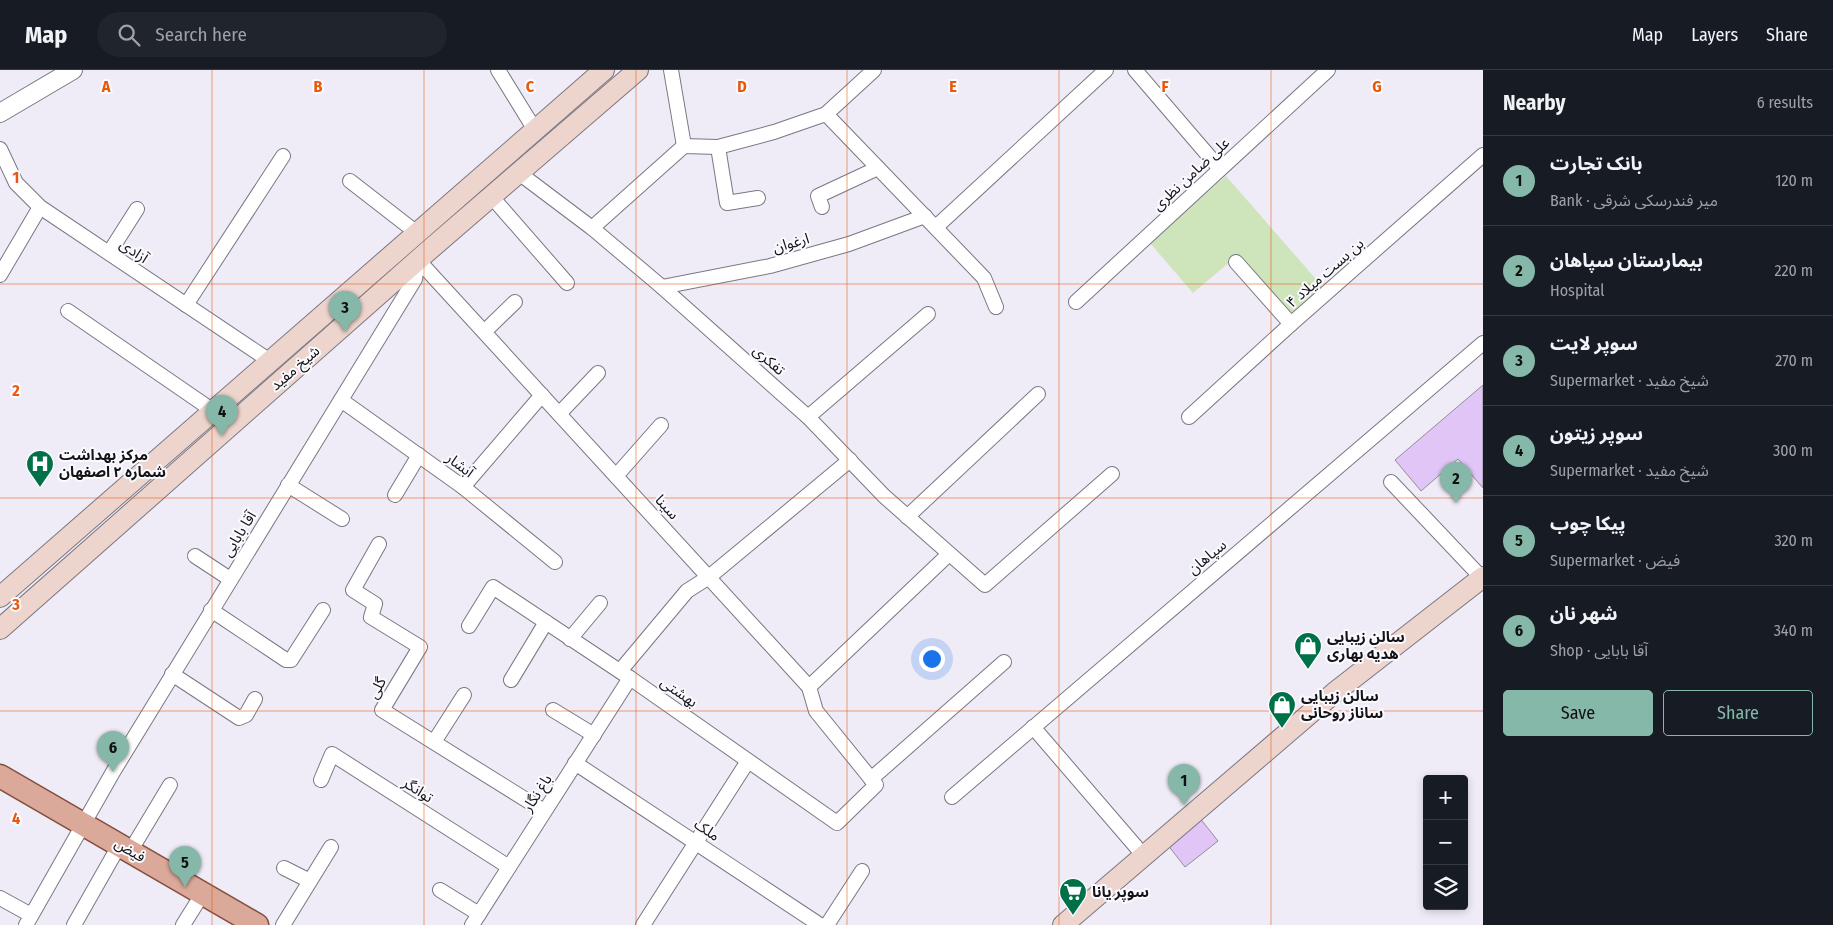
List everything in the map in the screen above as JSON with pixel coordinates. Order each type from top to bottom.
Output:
[{"type":"main road","name":"شیخ مفید","points":[[0,597],[212,410],[604,70]]},
{"type":"main road","name":"شیخ مفید","points":[[0,629],[491,196],[638,70]]},
{"type":"main road","points":[[156,459],[153,467],[156,475],[164,479],[172,476]]},
{"type":"main road","points":[[122,489],[130,489],[136,492],[140,498],[140,506]]},
{"type":"main road","points":[[1063,925],[1334,693],[1482,577]]},
{"type":"main road","name":"فیض","points":[[1,775],[256,925]]},
{"type":"street","points":[[0,113],[73,70]]},
{"type":"street","points":[[498,70],[535,130]]},
{"type":"street","points":[[672,70],[684,146]]},
{"type":"street","points":[[592,228],[684,146],[718,147],[774,132],[826,114],[874,70]]},
{"type":"street","points":[[936,226],[1106,70]]},
{"type":"street","points":[[1135,70],[1220,169]]},
{"type":"street","name":"علی ضامن نظری","points":[[1076,302],[1328,70]]},
{"type":"street","points":[[826,114],[936,226],[984,278],[996,307]]},
{"type":"street","points":[[718,147],[727,203],[758,198]]},
{"type":"street","name":"آزادی","points":[[0,149],[16,183],[40,207],[270,361]]},
{"type":"street","name":"بن بست میلاد ۴","points":[[1189,417],[1291,324],[1483,155]]},
{"type":"street","points":[[186,305],[283,156]]},
{"type":"street","points":[[822,207],[818,196],[878,168]]},
{"type":"street","name":"تفکری","points":[[519,173],[592,228],[662,287],[808,417],[884,496],[985,585],[1112,474]]},
{"type":"street","points":[[350,181],[417,233]]},
{"type":"street","points":[[491,196],[566,284]]},
{"type":"street","points":[[0,275],[40,207]]},
{"type":"street","points":[[109,253],[138,208]]},
{"type":"street","name":"ارغوان","points":[[662,287],[770,266],[849,244],[925,216]]},
{"type":"street","name":"سینا","points":[[418,260],[809,687],[816,711],[874,782]]},
{"type":"street","name":"آقا بابایی","points":[[29,920],[83,822],[172,674],[415,279],[418,260]]},
{"type":"street","points":[[1236,262],[1291,324]]},
{"type":"street","points":[[484,332],[515,302]]},
{"type":"street","points":[[68,311],[212,410]]},
{"type":"street","points":[[808,417],[928,314]]},
{"type":"street","name":"سپاهان","points":[[952,796],[1483,343]]},
{"type":"street","points":[[559,414],[598,373]]},
{"type":"street","points":[[907,517],[1038,394]]},
{"type":"street","points":[[463,487],[542,395]]},
{"type":"street","name":"آبشار","points":[[340,400],[463,487],[555,562]]},
{"type":"street","points":[[616,476],[661,425]]},
{"type":"street","points":[[395,495],[419,455]]},
{"type":"street","name":"باغ نگار","points":[[475,920],[594,735],[625,674],[686,591],[710,577],[850,460]]},
{"type":"street","points":[[1391,482],[1482,577]]},
{"type":"street","points":[[288,485],[342,519]]},
{"type":"street","name":"گلی","points":[[379,544],[353,590],[375,604],[371,617],[420,647],[382,710],[544,811]]},
{"type":"street","points":[[809,687],[949,554]]},
{"type":"street","points":[[195,556],[230,579]]},
{"type":"street","name":"بهشتی","points":[[468,626],[493,587],[625,674],[837,823],[874,782]]},
{"type":"street","points":[[570,638],[600,603]]},
{"type":"street","points":[[211,610],[286,660],[291,660],[323,610]]},
{"type":"street","points":[[511,680],[546,622]]},
{"type":"street","points":[[874,782],[1004,662]]},
{"type":"street","points":[[172,674],[239,718],[246,715],[255,699]]},
{"type":"street","points":[[434,742],[464,695]]},
{"type":"street","points":[[553,710],[594,735]]},
{"type":"street","points":[[1033,727],[1144,856]]},
{"type":"street","name":"توانگر","points":[[321,780],[332,754],[509,867]]},
{"type":"street","points":[[643,925],[748,761]]},
{"type":"street","name":"ملک","points":[[575,763],[820,925]]},
{"type":"street","points":[[74,925],[125,847],[170,786]]},
{"type":"street","points":[[283,925],[331,847]]},
{"type":"street","points":[[284,868],[310,881]]},
{"type":"street","points":[[826,925],[862,871]]},
{"type":"street","points":[[440,890],[475,920]]},
{"type":"street","points":[[183,925],[203,893]]},
{"type":"street","points":[[0,898],[29,920]]},
{"type":"green space","points":[[1226,176],[1322,286],[1289,315],[1237,256],[1193,293],[1150,243]]},
{"type":"building","points":[[1483,385],[1483,488],[1458,459],[1421,491],[1395,460]]},
{"type":"building","points":[[1199,817],[1218,841],[1185,867],[1167,844]]},
{"type":"place","name":"سوپر لایت","points":[[345,332]]},
{"type":"place","name":"سوپر زیتون","points":[[222,436]]},
{"type":"place","name":"مرکز بهداشت شماره ۲ اصفهان","points":[[40,488]]},
{"type":"place","name":"بیمارستان سپاهان","points":[[1456,503]]},
{"type":"place","name":"سالن زیبایی هدیه بهاری","points":[[1308,670]]},
{"type":"place","name":"سالن زیبایی ساناز روحانی","points":[[1282,729]]},
{"type":"place","name":"شهر نان","points":[[113,772]]},
{"type":"place","name":"بانک تجارت","points":[[1184,805]]},
{"type":"place","name":"پیکا چوب","points":[[185,887]]},
{"type":"place","name":"سوپر یانا","points":[[1073,916]]}]
